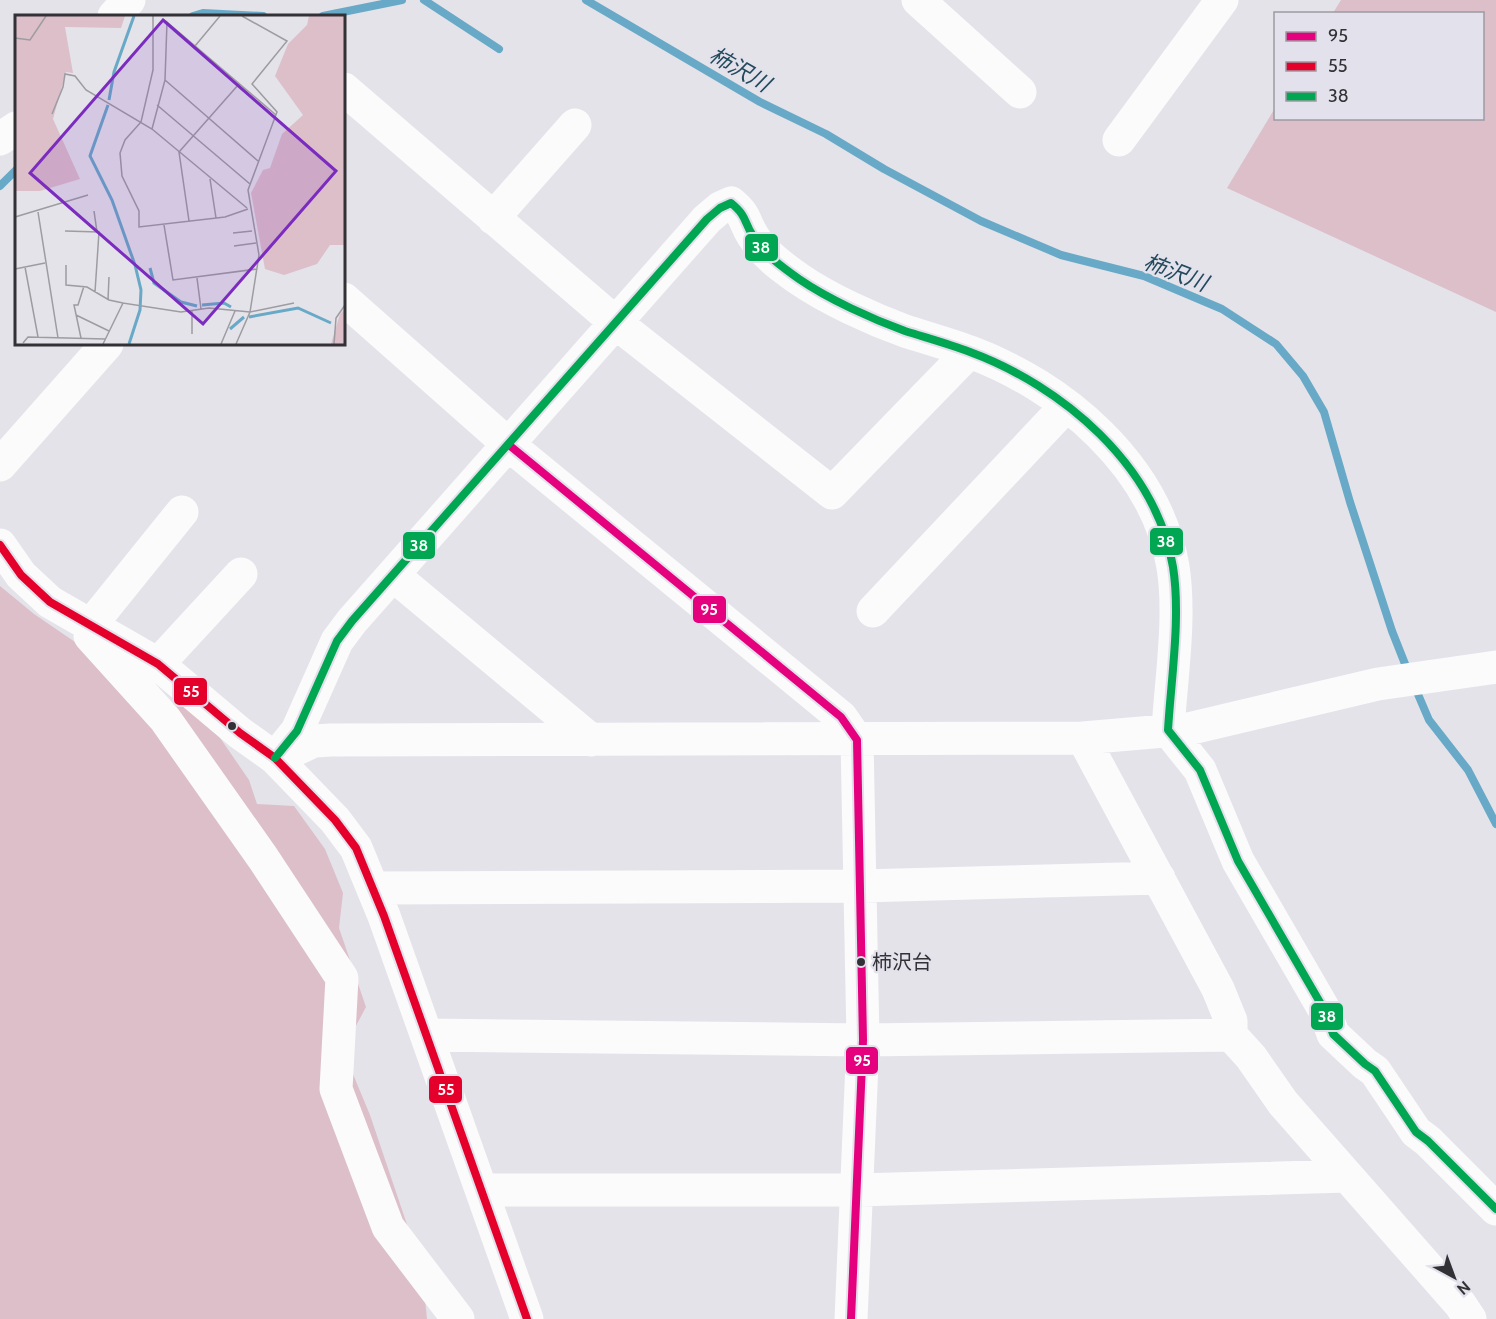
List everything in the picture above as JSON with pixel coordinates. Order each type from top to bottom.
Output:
[{"type":"street","points":[[96,0],[111,15]]},
{"type":"street","points":[[113,15],[129,0]]},
{"type":"street","points":[[903,0],[909,8],[918,0],[1020,92]]},
{"type":"street","points":[[1119,140],[1222,0]]},
{"type":"street","points":[[345,90],[616,323],[832,494],[969,351]]},
{"type":"street","points":[[493,218],[575,125]]},
{"type":"street","points":[[0,139],[15,129]]},
{"type":"street","points":[[275,758],[297,731],[337,641],[352,621],[707,219],[720,208],[731,203],[743,212],[752,236],[767,254],[800,280],[872,318],[969,351],[1004,366],[1032,382],[1092,427],[1141,485],[1158,516],[1167,539],[1173,568],[1176,606],[1168,730],[1200,770],[1238,861],[1325,1011],[1334,1034],[1375,1071],[1416,1132],[1428,1141],[1496,1209]]},
{"type":"street","points":[[345,300],[509,445],[841,717],[857,740],[863,1040],[851,1319]]},
{"type":"street","points":[[0,465],[106,345]]},
{"type":"street","points":[[873,611],[1066,406]]},
{"type":"street","points":[[81,621],[182,512]]},
{"type":"street","points":[[0,545],[21,575],[50,602],[158,664],[240,734],[275,758],[335,820],[356,848],[427,1035],[527,1319]]},
{"type":"street","points":[[158,664],[241,574]]},
{"type":"street","points":[[393,575],[591,740]]},
{"type":"street","points":[[81,621],[165,719],[263,858],[342,978],[336,1089],[388,1227],[458,1319]]},
{"type":"street","points":[[275,758],[314,741],[331,740],[1083,738],[1188,729],[1378,684],[1491,668]]},
{"type":"street","points":[[1083,738],[1218,989],[1231,1021],[1231,1035],[1251,1057],[1283,1103],[1460,1304],[1470,1319]]},
{"type":"street","points":[[373,888],[861,886],[1159,878]]},
{"type":"street","points":[[427,1035],[863,1040],[1231,1035]]},
{"type":"street","points":[[482,1190],[856,1190],[1347,1176]]},
{"type":"shaded area","points":[[1341,0],[1496,0],[1496,312],[1227,188],[1274,110],[1274,120],[1484,120],[1484,12],[1334,12]]},
{"type":"shaded area","points":[[0,586],[34,614],[157,698],[203,713],[249,780],[257,804],[294,806],[325,849],[343,893],[339,928],[366,1007],[343,1050],[370,1115],[422,1269],[427,1319],[0,1319]]},
{"type":"waterway","points":[[328,15],[402,0]]},
{"type":"waterway","points":[[424,0],[499,49]]},
{"type":"waterway","name":"柿沢川","points":[[586,0],[760,102],[826,134],[884,169],[981,221],[1061,255],[1144,276],[1222,309],[1276,344],[1303,376],[1324,412],[1350,502],[1392,631],[1409,674]]},
{"type":"waterway","points":[[196,15],[203,13],[243,15]]},
{"type":"waterway","points":[[0,186],[15,171]]},
{"type":"waterway","name":"柿沢川","points":[[1414,685],[1429,720],[1468,770],[1496,824]]},
{"type":"transit line","name":"38","points":[[275,758],[297,731],[337,641],[352,621],[707,219],[720,208],[731,203],[743,216],[762,249],[799,279],[865,315],[970,352],[1038,386],[1070,408],[1100,434],[1126,463],[1147,495],[1163,530],[1173,567],[1176,627],[1168,730],[1200,770],[1238,861],[1325,1011],[1333,1034],[1375,1071],[1416,1132],[1428,1141],[1496,1209]]},
{"type":"transit line","name":"95","points":[[509,445],[841,717],[857,740],[863,1040],[851,1319]]},
{"type":"transit line","name":"55","points":[[0,545],[21,575],[50,602],[158,664],[240,733],[275,758],[335,820],[356,848],[384,916],[527,1319]]},
{"type":"place","name":"柿沢台","points":[[861,962]]}]
